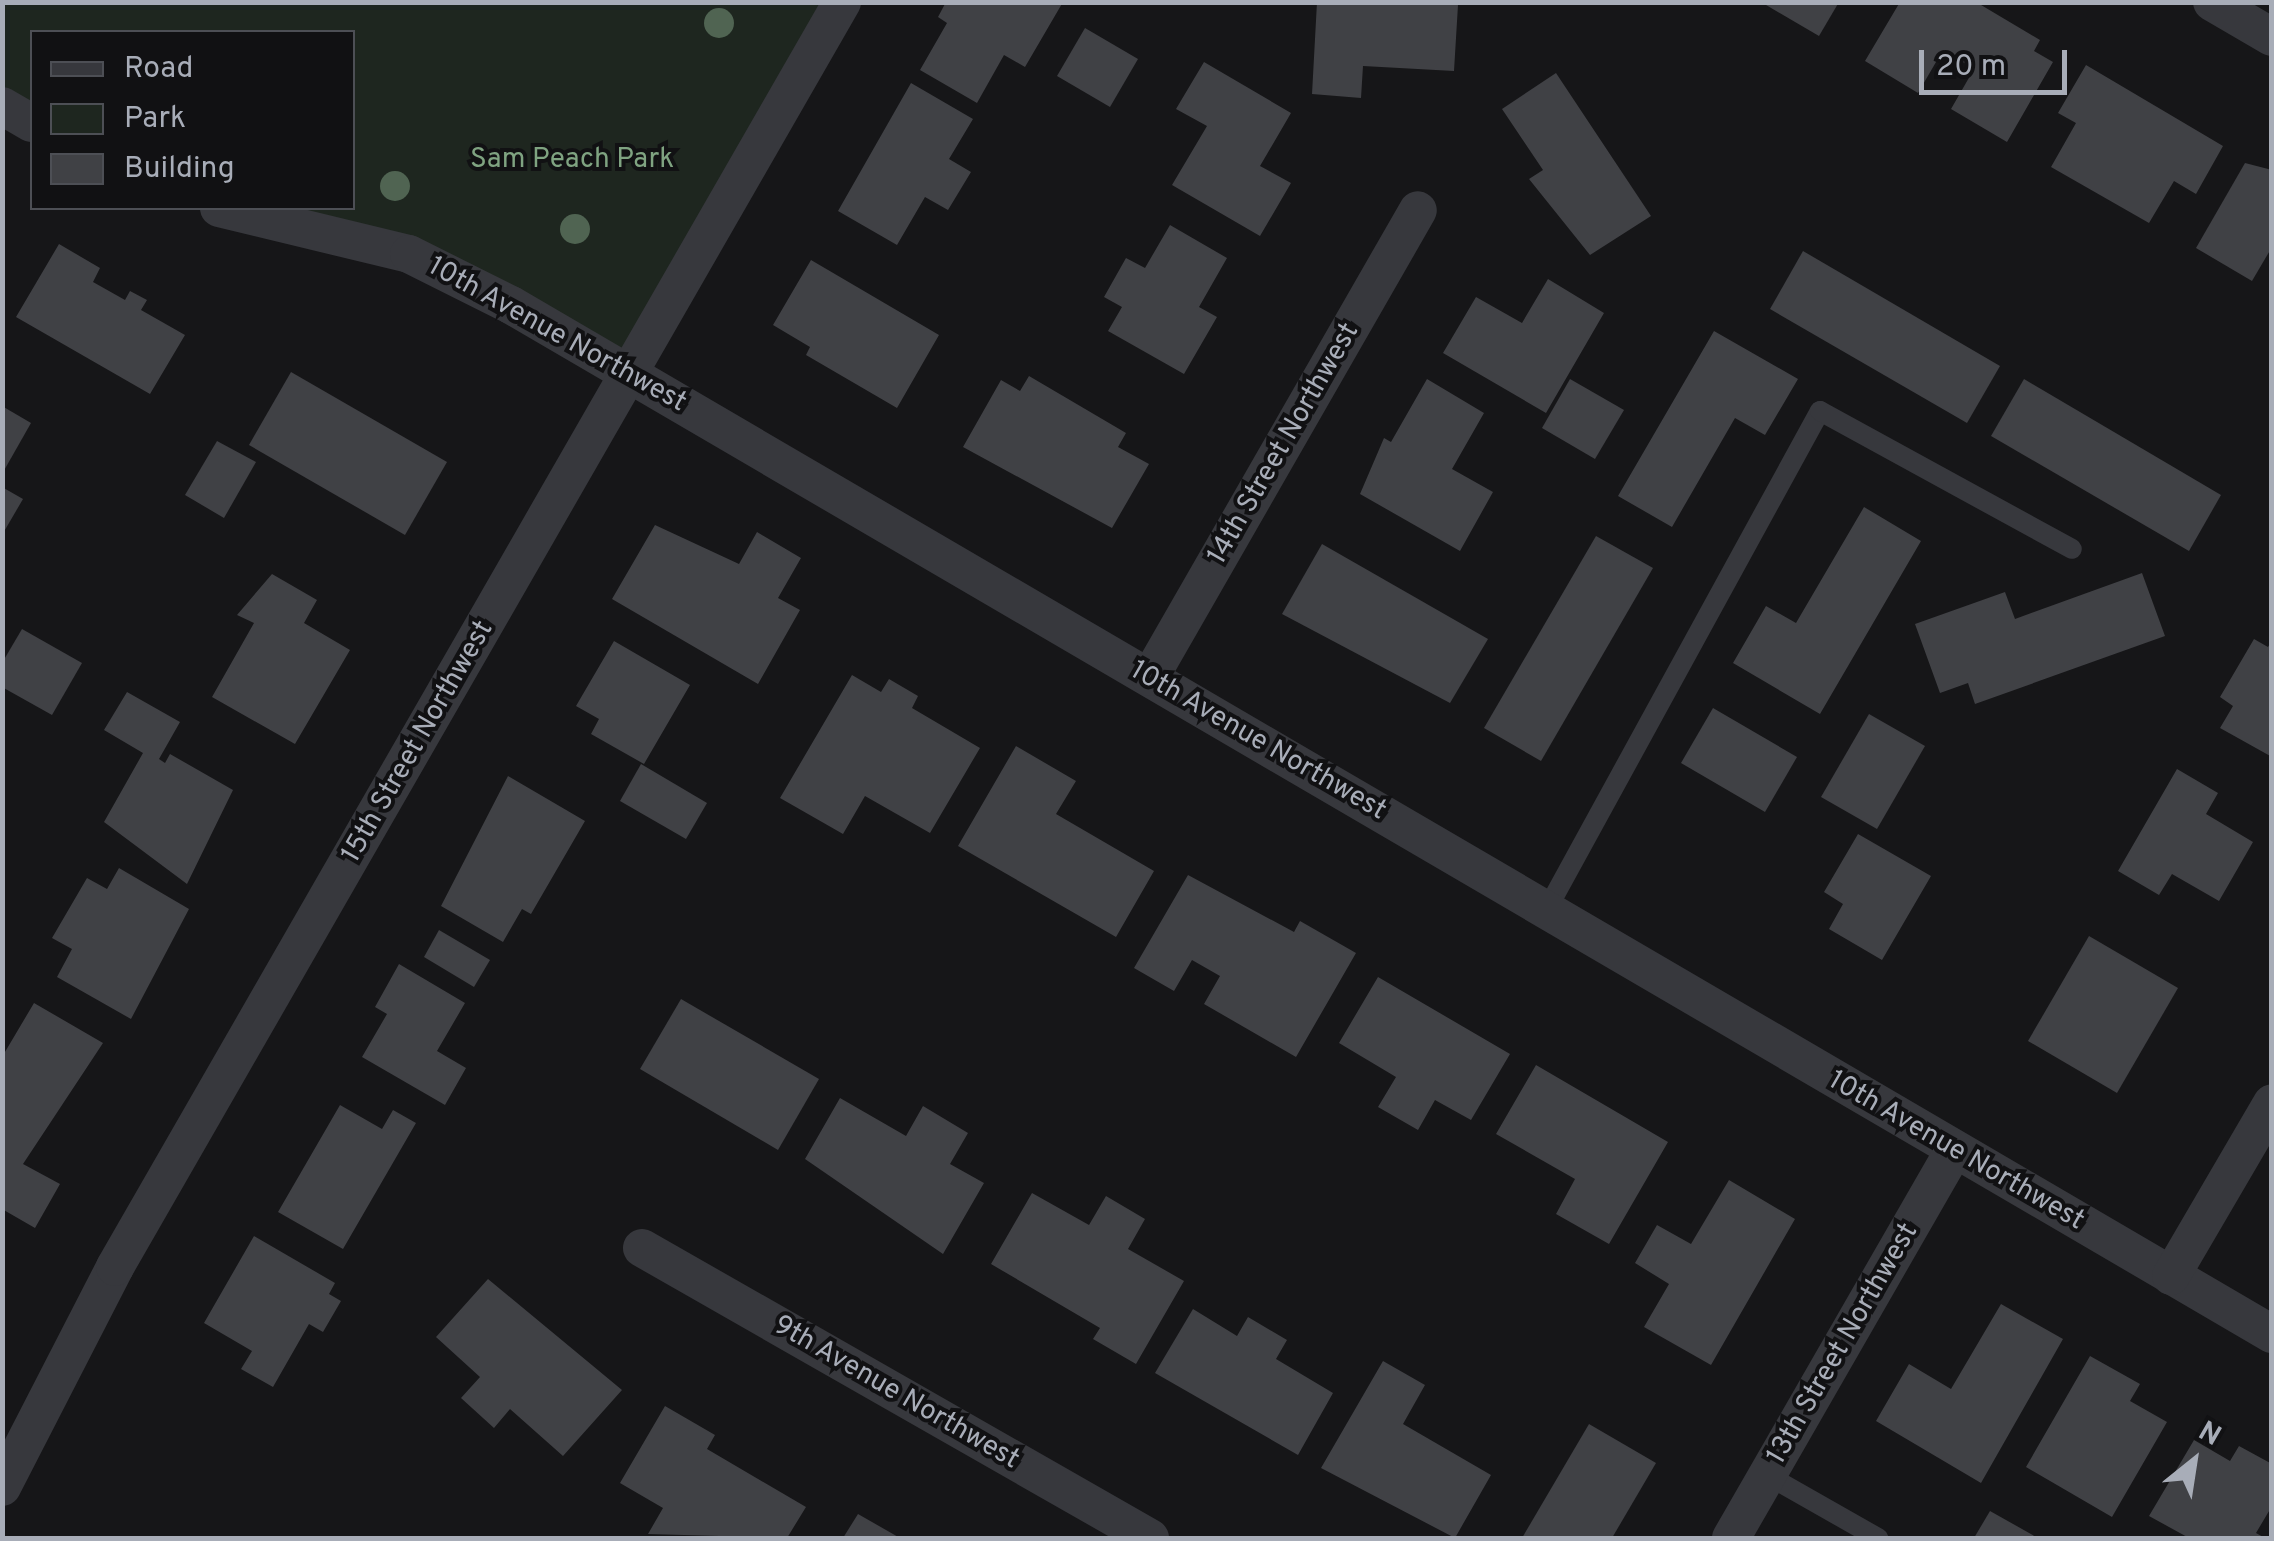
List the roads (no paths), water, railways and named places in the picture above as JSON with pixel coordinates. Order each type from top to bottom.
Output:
[{"type":"street","name":"15th Street Northwest","points":[[2,1487],[115,1267],[842,2]]},
{"type":"street","points":[[2212,2],[2272,37]]},
{"type":"street","name":"10th Avenue Northwest","points":[[227,210],[409,254],[630,374],[2272,1334]]},
{"type":"street","name":"14th Street Northwest","points":[[1150,677],[1418,210]]},
{"type":"street","points":[[2171,1276],[2272,1103]]},
{"type":"street","name":"13th Street Northwest","points":[[1731,1538],[1954,1150]]},
{"type":"street","name":"9th Avenue Northwest","points":[[642,1248],[1150,1538]]},
{"type":"lane","points":[[1546,911],[1820,411],[2072,549]]},
{"type":"lane","points":[[1767,1476],[1878,1538]]},
{"type":"park label","name":"Sam Peach Park","points":[[572,160]]}]
